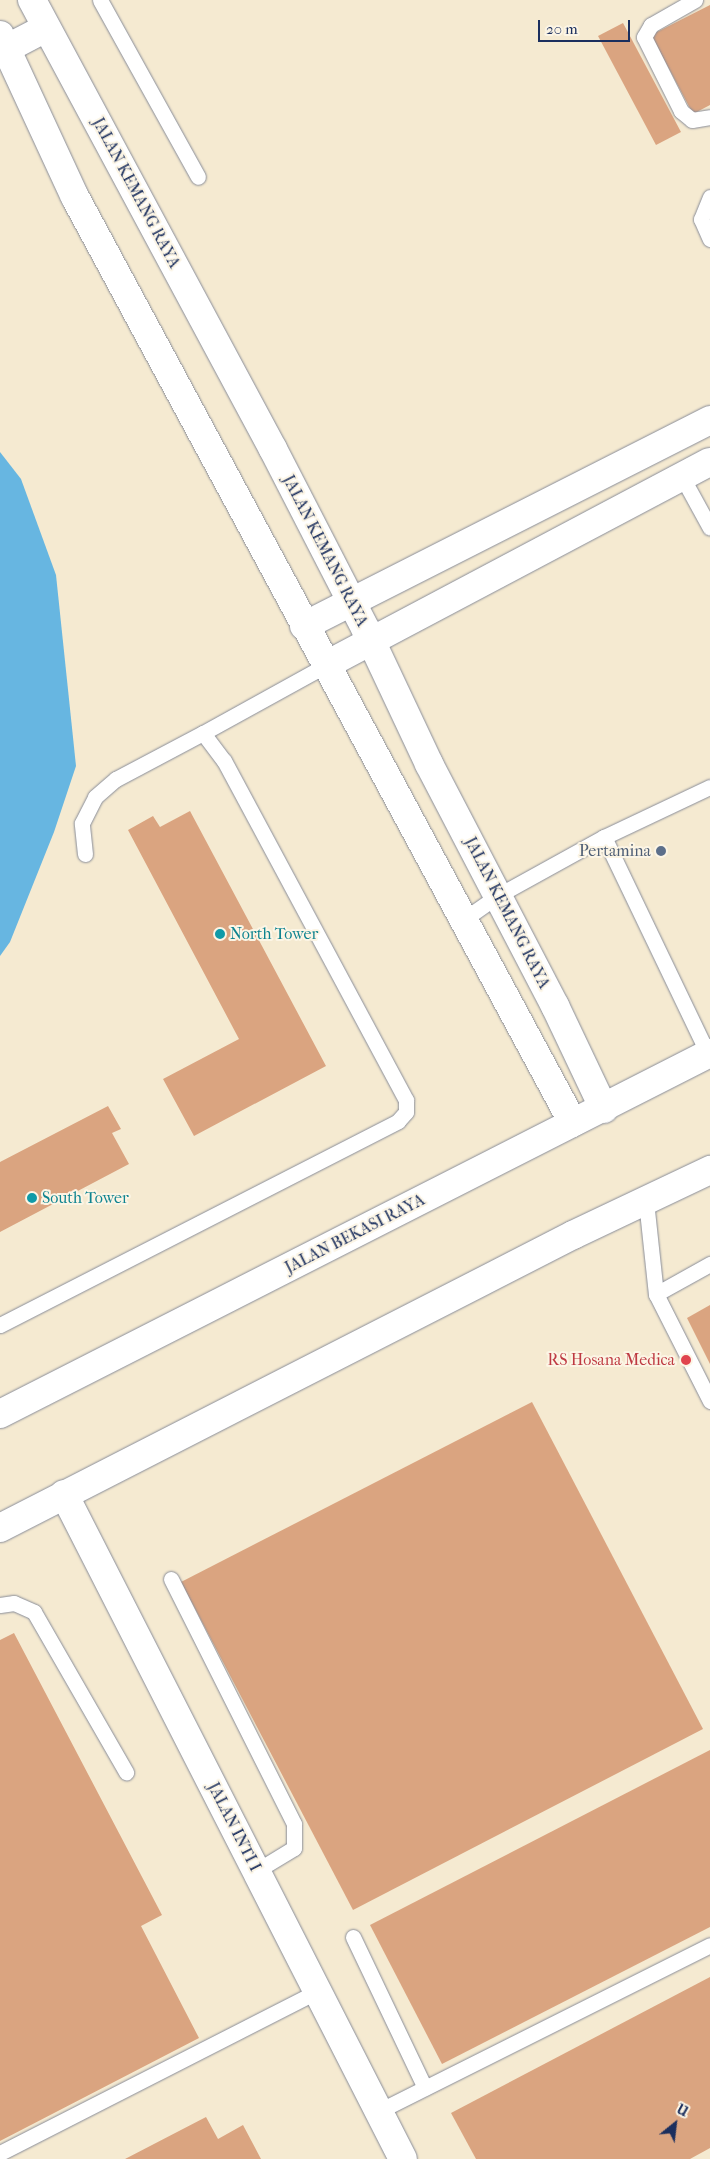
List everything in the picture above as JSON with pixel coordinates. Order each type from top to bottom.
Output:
[{"type":"street","name":"JALAN KEMANG RAYA","points":[[32,0],[350,600],[497,896],[555,1006],[604,1109]]},
{"type":"street","points":[[46,28],[2,46],[75,197],[304,626],[573,1123]]},
{"type":"street","points":[[304,626],[350,600],[710,420]]},
{"type":"street","points":[[326,665],[372,643],[471,586],[710,462]]},
{"type":"street","points":[[538,505],[559,541]]},
{"type":"street","name":"JALAN BEKASI RAYA","points":[[0,1414],[604,1109],[709,1054]]},
{"type":"street","points":[[0,1528],[64,1494],[710,1170]]},
{"type":"street","name":"JALAN INTI I","points":[[64,1494],[403,2159]]},
{"type":"lane","points":[[100,0],[198,177]]},
{"type":"lane","points":[[694,0],[651,25],[644,37],[681,111],[692,120],[710,117]]},
{"type":"lane","points":[[710,197],[701,219],[710,239]]},
{"type":"lane","points":[[682,475],[710,528]]},
{"type":"lane","points":[[85,854],[82,823],[94,797],[116,779],[326,665]]},
{"type":"lane","points":[[0,1325],[398,1121],[406,1112],[407,1105],[402,1091],[224,762],[203,733]]},
{"type":"lane","points":[[464,920],[497,896],[604,836],[710,787]]},
{"type":"lane","points":[[604,836],[709,1054]]},
{"type":"lane","points":[[646,1201],[656,1294],[710,1401]]},
{"type":"lane","points":[[656,1294],[710,1264]]},
{"type":"lane","points":[[172,1580],[294,1824],[294,1848],[256,1871]]},
{"type":"lane","points":[[0,1606],[14,1603],[34,1612],[126,1772]]},
{"type":"lane","points":[[353,1937],[425,2088]]},
{"type":"lane","points":[[379,2111],[710,1945]]},
{"type":"lane","points":[[0,2153],[318,1991]]},
{"type":"water","points":[[0,452],[21,479],[56,575],[76,766],[54,832],[10,942],[0,956]]},
{"type":"building","points":[[710,5],[710,105],[693,114],[651,35]]},
{"type":"building","points":[[623,23],[681,132],[656,145],[598,36]]},
{"type":"building","name":"North Tower","points":[[190,811],[326,1066],[194,1136],[163,1079],[239,1039],[128,830],[153,816],[160,827]]},
{"type":"building","name":"South Tower","points":[[108,1106],[121,1129],[112,1133],[129,1164],[0,1232],[0,1162]]},
{"type":"building","points":[[710,1305],[710,1364],[687,1318]]},
{"type":"building","points":[[532,1402],[703,1729],[353,1910],[181,1582]]},
{"type":"building","points":[[14,1633],[162,1915],[141,1926],[199,2038],[0,2141],[0,1640]]},
{"type":"building","points":[[710,1750],[710,1927],[442,2064],[370,1925]]},
{"type":"building","points":[[710,1977],[710,2148],[690,2159],[476,2159],[451,2113]]},
{"type":"building","points":[[206,2117],[218,2139],[243,2125],[261,2159],[125,2159]]},
{"type":"place","name":"Pertamina","points":[[661,851]]},
{"type":"place","name":"North Tower","points":[[220,934]]},
{"type":"place","name":"South Tower","points":[[32,1198]]},
{"type":"place","name":"RS Hosana Medica","points":[[686,1360]]}]
